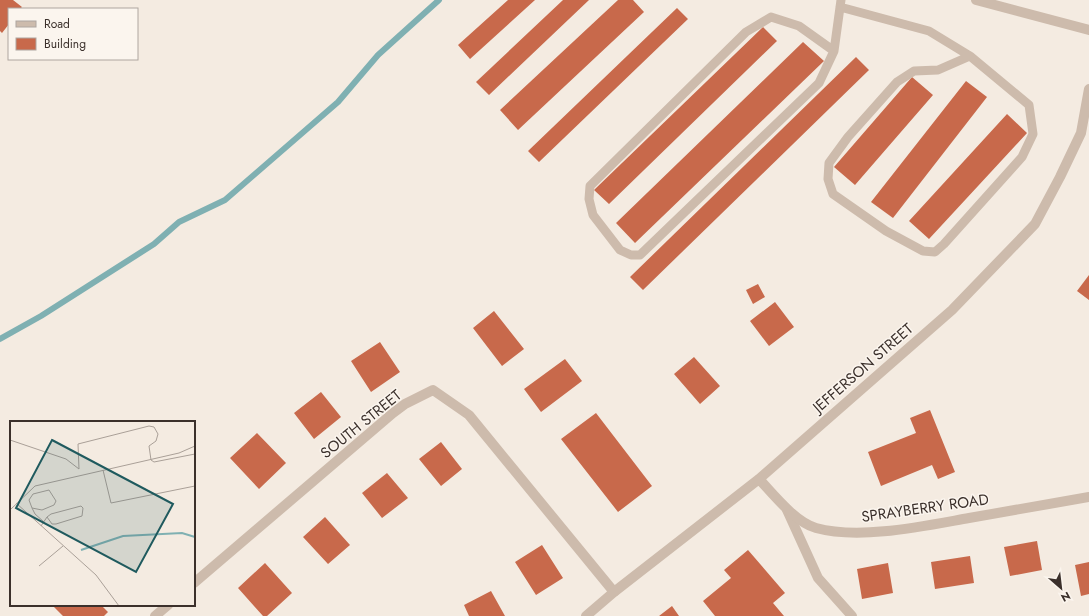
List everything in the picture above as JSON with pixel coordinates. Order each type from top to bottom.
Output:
[{"type":"street","points":[[976,0],[1089,30]]},
{"type":"street","name":"JEFFERSON STREET","points":[[586,616],[614,592],[758,479],[952,310],[1036,224],[1080,133],[1089,89]]},
{"type":"street","name":"SOUTH STREET","points":[[195,582],[405,404],[433,390],[469,415],[614,592]]},
{"type":"street","name":"SPRAYBERRY ROAD","points":[[758,479],[787,510],[809,525],[816,528],[853,533],[918,527],[1089,496]]},
{"type":"street","points":[[787,510],[818,578],[851,615]]},
{"type":"street","points":[[155,616],[167,606]]},
{"type":"lane","points":[[834,51],[798,26],[771,17],[746,32],[590,186],[589,199],[594,214],[620,250],[631,255],[640,255],[819,83],[834,51],[840,3],[929,31],[970,56],[1029,106],[1033,134],[1022,156],[944,244],[935,252],[923,251],[886,231],[833,194],[828,179],[829,163],[848,137],[897,82],[914,71],[938,70],[970,56]]},
{"type":"building","points":[[0,0],[13,0],[22,7],[8,8],[8,25],[2,33],[0,31]]},
{"type":"building","points":[[508,0],[535,0],[470,59],[458,45]]},
{"type":"building","points":[[563,0],[589,0],[489,95],[476,82]]},
{"type":"building","points":[[618,0],[633,0],[644,12],[518,130],[500,110]]},
{"type":"building","points":[[677,8],[688,19],[539,162],[528,151]]},
{"type":"building","points":[[763,27],[777,41],[609,204],[594,190]]},
{"type":"building","points":[[803,42],[824,61],[635,243],[616,223]]},
{"type":"building","points":[[856,57],[869,70],[643,290],[630,277]]},
{"type":"building","points":[[912,77],[933,95],[855,185],[834,167]]},
{"type":"building","points":[[966,81],[987,97],[893,218],[871,202]]},
{"type":"building","points":[[1007,114],[1027,133],[929,239],[909,221]]},
{"type":"building","points":[[1089,275],[1089,300],[1077,291]]},
{"type":"building","points":[[758,284],[765,297],[753,304],[746,290]]},
{"type":"building","points":[[775,302],[794,327],[769,346],[750,321]]},
{"type":"building","points":[[494,311],[524,349],[502,366],[473,328]]},
{"type":"building","points":[[380,342],[400,372],[371,392],[351,361]]},
{"type":"building","points":[[694,357],[720,386],[700,404],[674,374]]},
{"type":"building","points":[[565,359],[582,381],[541,412],[524,389]]},
{"type":"building","points":[[321,392],[341,417],[314,439],[294,413]]},
{"type":"building","points":[[930,410],[955,472],[938,479],[932,465],[881,486],[868,452],[916,433],[910,418]]},
{"type":"building","points":[[596,413],[652,486],[618,512],[561,439]]},
{"type":"building","points":[[257,433],[286,463],[259,489],[230,458]]},
{"type":"building","points":[[441,442],[462,469],[441,486],[419,459]]},
{"type":"building","points":[[387,473],[408,498],[382,518],[362,493]]},
{"type":"building","points":[[325,517],[350,545],[328,564],[303,537]]},
{"type":"building","points":[[1037,541],[1042,570],[1010,576],[1004,547]]},
{"type":"building","points":[[542,545],[563,578],[536,595],[515,562]]},
{"type":"building","points":[[748,550],[785,593],[773,603],[784,616],[715,616],[703,601],[731,578],[724,570]]},
{"type":"building","points":[[970,556],[974,583],[935,589],[931,562]]},
{"type":"building","points":[[1089,562],[1089,594],[1081,596],[1075,565]]},
{"type":"building","points":[[265,563],[292,593],[267,616],[263,616],[238,588]]},
{"type":"building","points":[[888,563],[893,593],[862,599],[857,569]]},
{"type":"building","points":[[491,591],[505,616],[469,616],[464,605]]},
{"type":"building","points":[[102,606],[108,612],[104,616],[63,616],[54,607]]},
{"type":"building","points":[[672,606],[679,616],[659,616]]},
{"type":"waterway","points":[[0,339],[41,316],[154,244],[179,222],[225,200],[338,102],[378,55],[439,0]]}]
